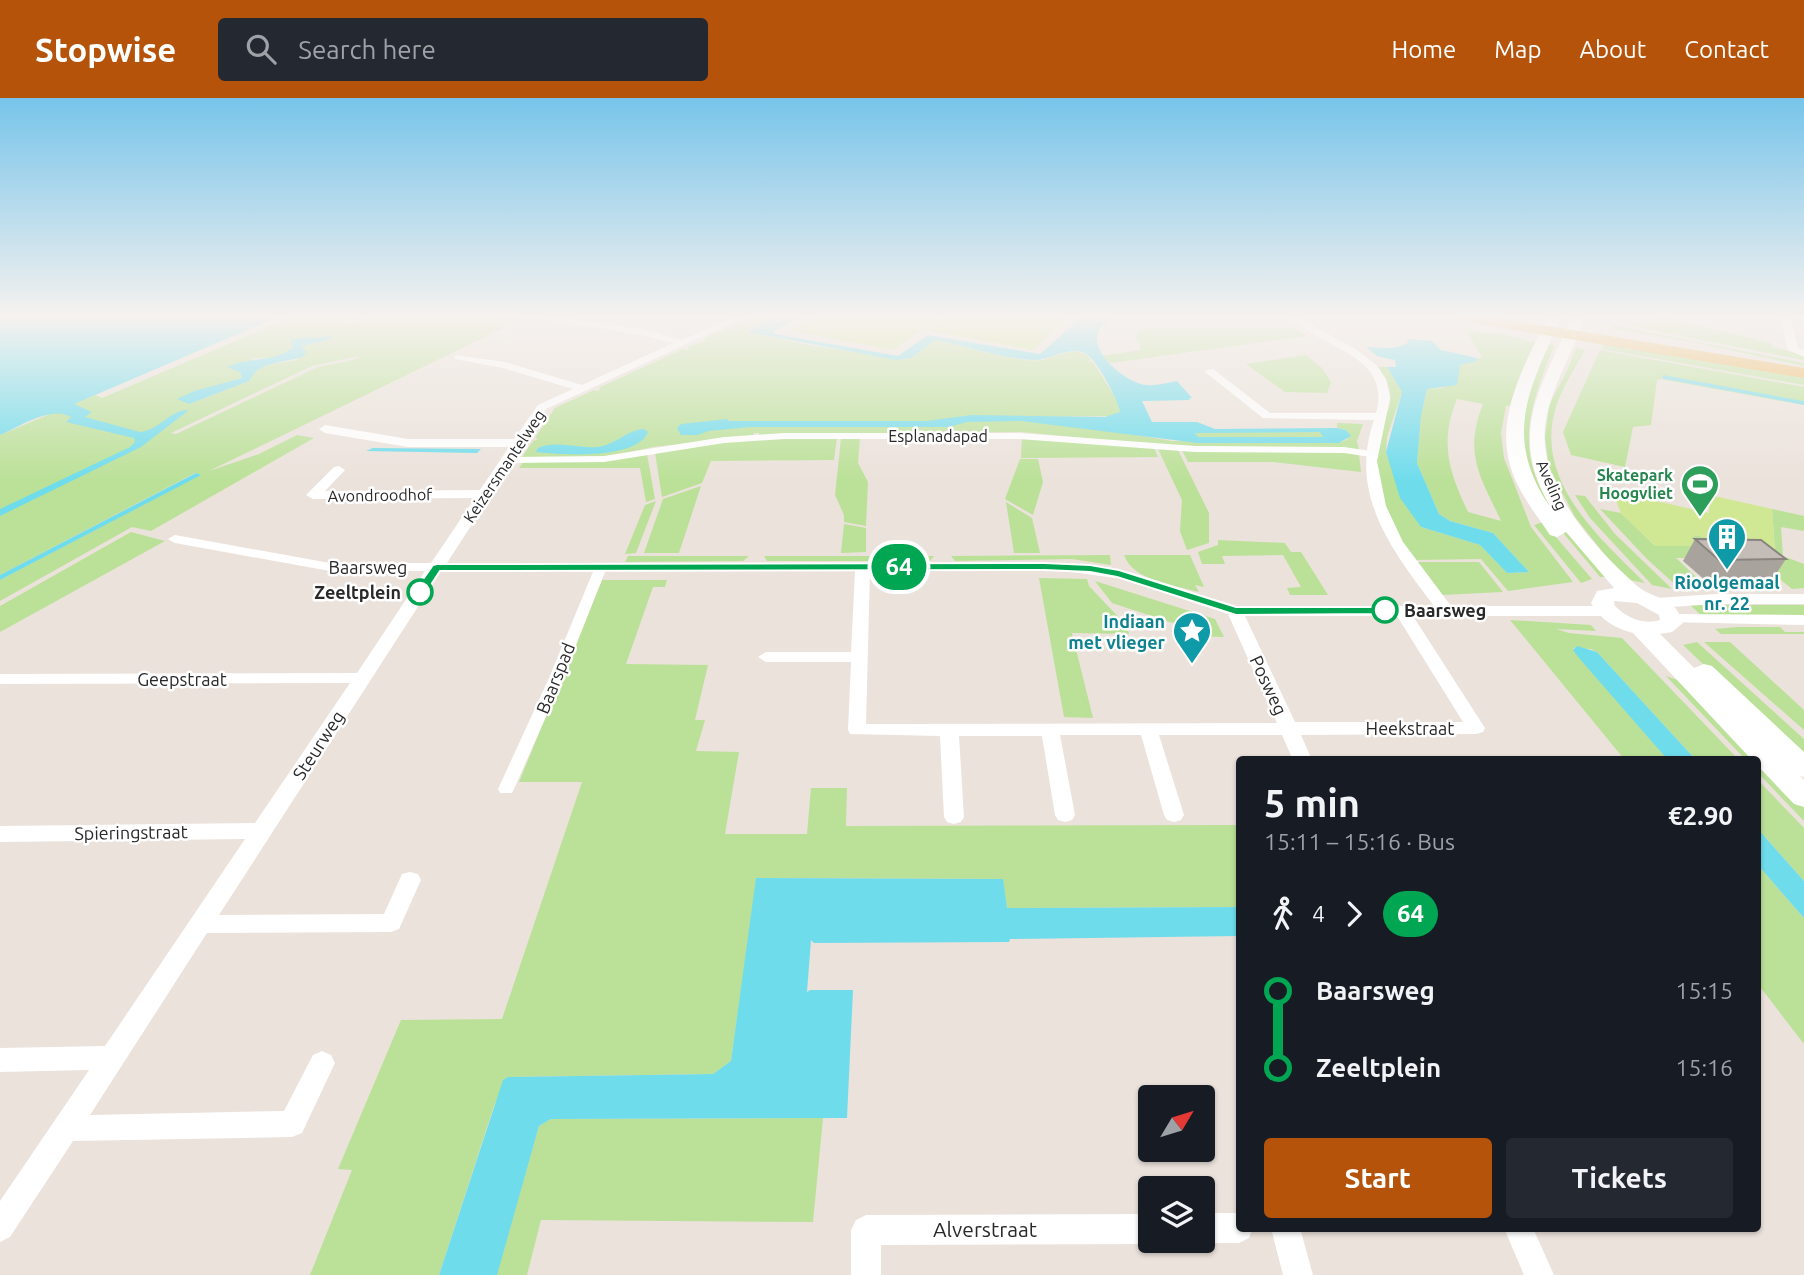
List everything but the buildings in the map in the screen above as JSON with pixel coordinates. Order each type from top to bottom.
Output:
[{"type":"main road","name":"Aveling","points":[[1531,371],[1514,424],[1516,457],[1533,495],[1564,541],[1617,600]]},
{"type":"main road","name":"Aveling","points":[[1558,371],[1537,428],[1539,460],[1555,499],[1572,527],[1597,558],[1617,600]]},
{"type":"main road","points":[[1617,600],[1620,621],[1657,619]]},
{"type":"main road","points":[[1617,600],[1657,619],[1804,768]]},
{"type":"main road","points":[[1657,619],[1804,797]]},
{"type":"street","points":[[525,371],[582,388]]},
{"type":"street","name":"Keizersmantelweg","points":[[437,568],[542,407],[620,371]]},
{"type":"street","points":[[1209,371],[1267,416],[1379,417]]},
{"type":"street","points":[[1374,371],[1381,379],[1387,400],[1372,438],[1371,454],[1385,526],[1446,611]]},
{"type":"street","points":[[325,429],[408,443],[518,443]]},
{"type":"street","name":"Esplanadapad","points":[[507,460],[604,459],[709,442],[784,436],[1019,436],[1195,449],[1344,450],[1371,454]]},
{"type":"street","name":"Avondroodhof","points":[[339,470],[313,495],[484,494]]},
{"type":"street","name":"Baarsweg","points":[[175,538],[314,566],[1090,569],[1125,575],[1236,611],[1446,611],[1617,600]]},
{"type":"street","name":"Baarspad","points":[[506,789],[556,678],[601,567]]},
{"type":"street","points":[[863,567],[857,730],[1289,728]]},
{"type":"street","name":"Steurweg","points":[[0,1227],[437,568]]},
{"type":"street","points":[[1657,619],[1716,599],[1804,599]]},
{"type":"street","name":"Posweg","points":[[1236,611],[1301,756]]},
{"type":"street","name":"Heekstraat","points":[[1289,728],[1476,728],[1402,611]]},
{"type":"street","points":[[1657,619],[1804,620]]},
{"type":"street","points":[[766,657],[860,657]]},
{"type":"street","name":"Geepstraat","points":[[0,679],[363,678]]},
{"type":"street","points":[[1148,729],[1174,815]]},
{"type":"street","points":[[949,730],[954,817]]},
{"type":"street","points":[[1049,730],[1065,815]]},
{"type":"street","name":"Spieringstraat","points":[[0,834],[261,831]]},
{"type":"street","points":[[201,923],[391,923],[410,880]]},
{"type":"street","points":[[0,1060],[111,1058]]},
{"type":"street","points":[[65,1128],[292,1125],[321,1063]]},
{"type":"street","points":[[1215,1228],[1236,1228]]},
{"type":"street","name":"Alverstraat","points":[[866,1275],[866,1230],[1138,1229]]},
{"type":"street","points":[[1286,1232],[1298,1275]]},
{"type":"street","points":[[1520,1232],[1538,1275]]},
{"type":"green space","points":[[165,371],[241,371],[242,377],[189,404],[249,381],[256,371],[302,371],[171,433],[176,434],[310,371],[415,371],[209,471],[259,454],[297,435],[314,438],[151,531],[132,527],[0,601],[0,580],[200,475],[195,473],[0,575],[0,435],[95,395],[102,398]]},
{"type":"green space","points":[[635,371],[1099,371],[1119,403],[1120,412],[1111,416],[1028,417],[1172,441],[1341,442],[1348,439],[1346,430],[1337,428],[1337,423],[1363,424],[1357,441],[1359,450],[1156,445],[1022,432],[754,433],[753,436],[653,447],[607,457],[522,457],[533,441],[538,439],[535,438],[555,408],[601,389],[598,388]]},
{"type":"green space","points":[[1256,371],[1324,371],[1331,382],[1327,393],[1285,392]]},
{"type":"green space","points":[[1381,371],[1389,371],[1402,392],[1387,437],[1386,452],[1421,527],[1480,545],[1507,573],[1529,572],[1493,533],[1450,521],[1439,514],[1417,463],[1421,416],[1427,389],[1443,388],[1456,371],[1527,371],[1514,405],[1506,406],[1501,433],[1504,458],[1531,527],[1573,582],[1508,591],[1481,559],[1415,560],[1398,537],[1385,508],[1376,459],[1379,432],[1390,403],[1387,381]],"holes":[[[1457,399],[1483,404],[1477,422],[1477,465],[1501,521],[1468,512],[1451,470],[1448,429]]]},
{"type":"green space","points":[[1538,371],[1545,371],[1531,418],[1529,446],[1534,472],[1544,496],[1560,520],[1607,577],[1600,577],[1549,516],[1530,483],[1520,417]]},
{"type":"green space","points":[[1573,371],[1556,407],[1551,434],[1554,459],[1562,483],[1591,527],[1645,583],[1624,579],[1575,517],[1549,467],[1545,438],[1549,405],[1566,373]]},
{"type":"green space","points":[[1591,371],[1715,371],[1804,387],[1804,405],[1657,380],[1651,425],[1633,427],[1625,467],[1571,455],[1563,432]]},
{"type":"green space","points":[[1725,371],[1785,371],[1804,374],[1804,385]]},
{"type":"green space","points":[[1195,432],[1321,432],[1324,437],[1197,437]]},
{"type":"green space","points":[[860,437],[858,463],[868,482],[866,526],[844,522],[844,515],[835,495],[841,438]]},
{"type":"green space","points":[[1022,437],[1154,448],[1158,457],[1021,458]]},
{"type":"green space","points":[[837,438],[834,460],[711,461],[702,483],[662,497],[655,453],[742,440]]},
{"type":"green space","points":[[1158,449],[1178,450],[1209,513],[1209,543],[1187,550],[1180,531],[1182,500]]},
{"type":"green space","points":[[1182,450],[1347,452],[1359,454],[1361,472],[1273,462],[1188,462]]},
{"type":"green space","points":[[647,454],[655,499],[646,502],[640,468],[519,468],[524,461]]},
{"type":"green space","points":[[1020,459],[1038,459],[1043,482],[1033,515],[1005,499]]},
{"type":"green space","points":[[701,486],[679,553],[644,553],[663,499]]},
{"type":"green space","name":"Skatepark Hoogvliet","points":[[1612,491],[1709,513],[1710,495],[1772,509],[1775,552],[1740,547],[1695,535],[1691,538],[1700,546],[1655,546],[1621,513]]},
{"type":"green space","points":[[1575,495],[1585,496],[1615,534],[1672,589],[1652,585],[1590,518]]},
{"type":"green space","points":[[656,501],[636,553],[625,554],[645,505]]},
{"type":"green space","points":[[1006,502],[1032,518],[1040,553],[1014,553]]},
{"type":"green space","points":[[1600,509],[1621,513],[1655,546],[1699,545],[1691,538],[1695,535],[1775,551],[1772,509],[1804,516],[1804,531],[1781,527],[1783,556],[1804,564],[1804,588],[1792,589],[1753,558],[1676,558],[1709,589],[1680,589],[1647,559]]},
{"type":"green space","points":[[1543,522],[1592,579],[1581,583],[1534,525]]},
{"type":"green space","points":[[844,524],[866,528],[866,552],[841,553]]},
{"type":"green space","points":[[131,532],[165,541],[0,632],[0,606]]},
{"type":"green space","points":[[1218,540],[1285,543],[1291,552],[1301,552],[1328,595],[1290,595],[1287,588],[1301,587],[1283,555],[1222,556],[1225,564],[1202,564],[1198,552],[1218,545]]},
{"type":"green space","points":[[1110,555],[1111,565],[1072,559],[955,561],[951,556]]},
{"type":"green space","points":[[1124,555],[1190,555],[1204,587],[1195,585],[1199,592],[1156,581],[1136,571]]},
{"type":"green space","points":[[628,556],[749,556],[743,561],[625,562]]},
{"type":"green space","points":[[764,556],[934,556],[930,561],[767,561]]},
{"type":"green space","points":[[1417,562],[1479,562],[1503,592],[1442,595]]},
{"type":"green space","points":[[1039,578],[1087,579],[1089,586],[1126,625],[1129,634],[1072,633],[1093,718],[1064,717]]},
{"type":"green space","points":[[602,580],[667,580],[665,587],[653,587],[626,664],[708,665],[695,720],[705,720],[696,751],[739,752],[725,834],[807,834],[811,788],[847,788],[846,826],[1236,825],[1236,907],[1007,908],[1002,879],[757,878],[731,1061],[713,1074],[508,1077],[494,1106],[439,1275],[310,1275],[352,1170],[338,1169],[401,1020],[502,1019],[582,782],[519,782]]},
{"type":"green space","points":[[1095,581],[1215,619],[1224,637],[1184,636],[1179,625],[1112,603]]},
{"type":"green space","points":[[1690,605],[1804,605],[1804,616],[1702,616]]},
{"type":"green space","points":[[1510,620],[1591,625],[1596,631],[1556,629],[1569,633],[1622,638],[1735,756],[1692,756],[1597,652],[1573,648],[1664,756],[1622,756]]},
{"type":"green space","points":[[1780,627],[1785,632],[1804,634],[1721,634],[1715,629]]},
{"type":"green space","points":[[1697,642],[1804,739],[1804,760],[1683,645]]},
{"type":"green space","points":[[1704,642],[1730,642],[1804,710],[1804,730]]},
{"type":"green space","points":[[1666,676],[1686,683],[1757,756],[1742,756]]},
{"type":"green space","points":[[1761,761],[1804,805],[1804,821],[1761,776]]},
{"type":"green space","points":[[1761,783],[1804,828],[1804,881],[1761,833]]},
{"type":"green space","points":[[1761,869],[1804,918],[1804,1044],[1761,988]]},
{"type":"green space","points":[[823,1118],[813,1222],[541,1220],[527,1275],[496,1275],[539,1126],[551,1119]]},
{"type":"water","points":[[0,371],[151,371],[74,404],[92,412],[85,417],[140,432],[153,428],[176,413],[189,410],[141,447],[0,516],[0,509],[130,447],[135,442],[134,438],[66,422],[71,417],[63,414],[35,418],[0,435]]},
{"type":"water","points":[[237,371],[256,371],[249,381],[189,404],[177,399],[194,391],[239,379],[242,377]]},
{"type":"water","points":[[1100,371],[1117,371],[1127,378],[1147,385],[1177,381],[1192,398],[1142,401],[1152,422],[1197,422],[1215,429],[1337,428],[1346,430],[1351,436],[1339,443],[1198,443],[1021,421],[967,422],[948,427],[750,427],[708,431],[698,435],[681,435],[677,428],[681,424],[727,419],[926,421],[972,415],[1105,417],[1120,412]],"holes":[[[1320,432],[1323,437],[1198,437],[1195,433]]]},
{"type":"water","points":[[1389,371],[1459,371],[1457,385],[1427,389],[1421,416],[1417,463],[1439,514],[1450,521],[1493,533],[1529,572],[1507,573],[1480,545],[1421,527],[1400,498],[1386,452],[1402,392]]},
{"type":"water","points":[[644,429],[648,432],[641,441],[615,451],[598,454],[536,452],[538,448],[552,445],[598,447]]},
{"type":"water","points":[[373,448],[481,449],[477,453],[366,451]]},
{"type":"water","points":[[196,473],[201,475],[0,580],[0,575]]},
{"type":"water","points":[[1577,646],[1597,652],[1692,756],[1664,756],[1573,650]]},
{"type":"water","points":[[1761,833],[1804,881],[1804,918],[1761,869]]},
{"type":"water","points":[[756,878],[1003,879],[1007,908],[1236,907],[1236,936],[1010,939],[1009,942],[814,943],[811,940],[807,992],[853,990],[847,1118],[551,1119],[539,1126],[497,1275],[439,1275],[503,1080],[508,1077],[713,1074],[731,1061]]},
{"type":"waterway","points":[[1664,377],[1804,403]]},
{"type":"bus line","name":"64","points":[[420,592],[437,568],[1044,566],[1119,574],[1236,611],[1385,610]]},
{"type":"place","name":"Skatepark Hoogvliet","points":[[1700,518]]},
{"type":"place","name":"Rioolgemaal nr. 22","points":[[1727,571]]},
{"type":"place","name":"Zeeltplein","points":[[420,592]]},
{"type":"place","name":"Baarsweg","points":[[1385,610]]},
{"type":"place","name":"Indiaan met vlieger","points":[[1192,665]]}]
